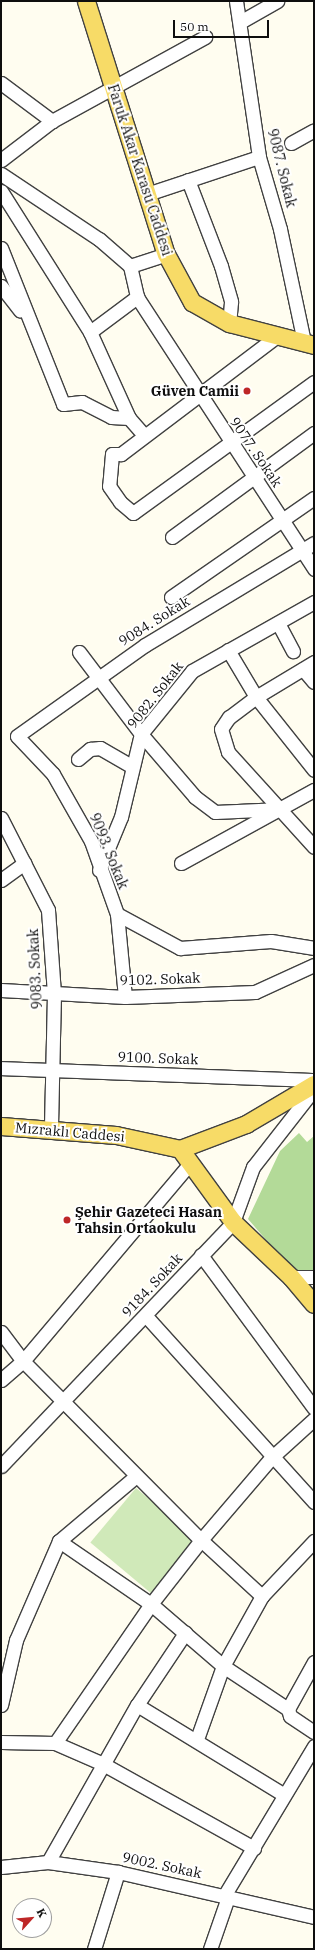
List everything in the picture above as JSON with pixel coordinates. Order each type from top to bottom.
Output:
[{"type":"main road","name":"Faruk Akar Karasu Caddesi","points":[[86,1],[166,254],[192,302],[229,323],[309,343]]},
{"type":"main road","points":[[314,1084],[246,1124],[186,1156],[233,1222],[291,1277],[314,1304]]},
{"type":"main road","name":"Mızraklı Caddesi","points":[[1,1126],[116,1134],[186,1156]]},
{"type":"street","name":"9087. Sokak","points":[[236,1],[259,157],[280,229],[309,343]]},
{"type":"street","points":[[240,22],[278,1]]},
{"type":"street","points":[[1,160],[52,121],[205,37]]},
{"type":"street","points":[[1,83],[52,121]]},
{"type":"street","points":[[291,142],[314,130]]},
{"type":"street","points":[[147,194],[259,157]]},
{"type":"street","points":[[1,174],[99,238],[130,266],[166,254]]},
{"type":"street","points":[[188,180],[221,266],[231,302],[229,323]]},
{"type":"street","points":[[1,191],[90,332],[129,418],[144,435]]},
{"type":"street","points":[[1,248],[63,404],[82,402],[112,417],[129,418]]},
{"type":"street","name":"9077. Sokak","points":[[130,266],[137,297],[196,394],[232,443],[251,477],[283,520],[309,546],[314,569]]},
{"type":"street","points":[[1,286],[34,328]]},
{"type":"street","points":[[90,332],[137,297]]},
{"type":"street","points":[[277,336],[196,394],[121,454],[112,454],[109,486],[133,513],[232,443],[314,382]]},
{"type":"street","points":[[172,537],[251,477],[314,433]]},
{"type":"street","points":[[171,597],[314,498]]},
{"type":"street","name":"9084. Sokak","points":[[17,736],[95,678],[309,546]]},
{"type":"street","name":"9082. Sokak","points":[[99,870],[121,817],[131,766],[141,734],[192,671],[314,602]]},
{"type":"street","points":[[278,623],[293,651]]},
{"type":"street","points":[[228,650],[256,697],[314,770]]},
{"type":"street","points":[[79,652],[95,678],[195,797],[215,812],[281,809]]},
{"type":"street","points":[[314,682],[309,665],[256,697],[229,717],[221,729],[228,752],[314,847]]},
{"type":"street","name":"9093. Sokak","points":[[17,736],[53,774],[76,810],[91,841],[99,870],[117,914],[125,997]]},
{"type":"street","points":[[78,759],[90,749],[100,748],[131,766]]},
{"type":"street","points":[[182,863],[314,790]]},
{"type":"street","name":"9083. Sokak","points":[[1,818],[48,910],[54,994],[51,1130]]},
{"type":"street","points":[[1,880],[24,863]]},
{"type":"street","points":[[117,914],[180,948],[271,941],[314,948]]},
{"type":"street","name":"9102. Sokak","points":[[1,990],[125,997],[255,992],[314,965]]},
{"type":"street","name":"9100. Sokak","points":[[1,1068],[314,1080]]},
{"type":"street","name":"9184. Sokak","points":[[1,1466],[146,1316],[233,1222],[253,1167],[314,1089]]},
{"type":"street","points":[[1,1380],[23,1361],[186,1156]]},
{"type":"street","points":[[201,1255],[314,1408]]},
{"type":"street","points":[[291,1277],[314,1277]]},
{"type":"street","points":[[146,1316],[271,1458],[314,1502]]},
{"type":"street","points":[[1,1332],[23,1361],[135,1477],[262,1596]]},
{"type":"street","points":[[55,1743],[151,1604],[201,1540],[271,1458],[314,1419]]},
{"type":"street","points":[[1,1705],[16,1640],[60,1541],[135,1477]]},
{"type":"street","points":[[60,1541],[151,1604],[223,1666],[288,1709],[290,1716],[314,1732]]},
{"type":"street","points":[[197,1739],[223,1666],[262,1596],[314,1541]]},
{"type":"street","points":[[48,1862],[137,1705],[185,1633]]},
{"type":"street","points":[[288,1709],[314,1662]]},
{"type":"street","points":[[137,1705],[197,1739],[284,1794]]},
{"type":"street","points":[[1,1742],[55,1743],[103,1764],[254,1848]]},
{"type":"street","points":[[210,1949],[226,1896],[284,1794],[314,1746]]},
{"type":"street","name":"9002. Sokak","points":[[1,1867],[48,1862],[118,1872],[314,1917]]},
{"type":"street","points":[[94,1949],[118,1872]]},
{"type":"green space","points":[[299,1133],[307,1142],[314,1136],[314,1270],[300,1274],[286,1263],[248,1219],[280,1151]]},
{"type":"green space","points":[[136,1488],[199,1541],[153,1595],[90,1542]]},
{"type":"place","name":"Güven Camii","points":[[247,391]]},
{"type":"place","name":"Şehir Gazeteci Hasan Tahsin Ortaokulu","points":[[67,1220]]}]
